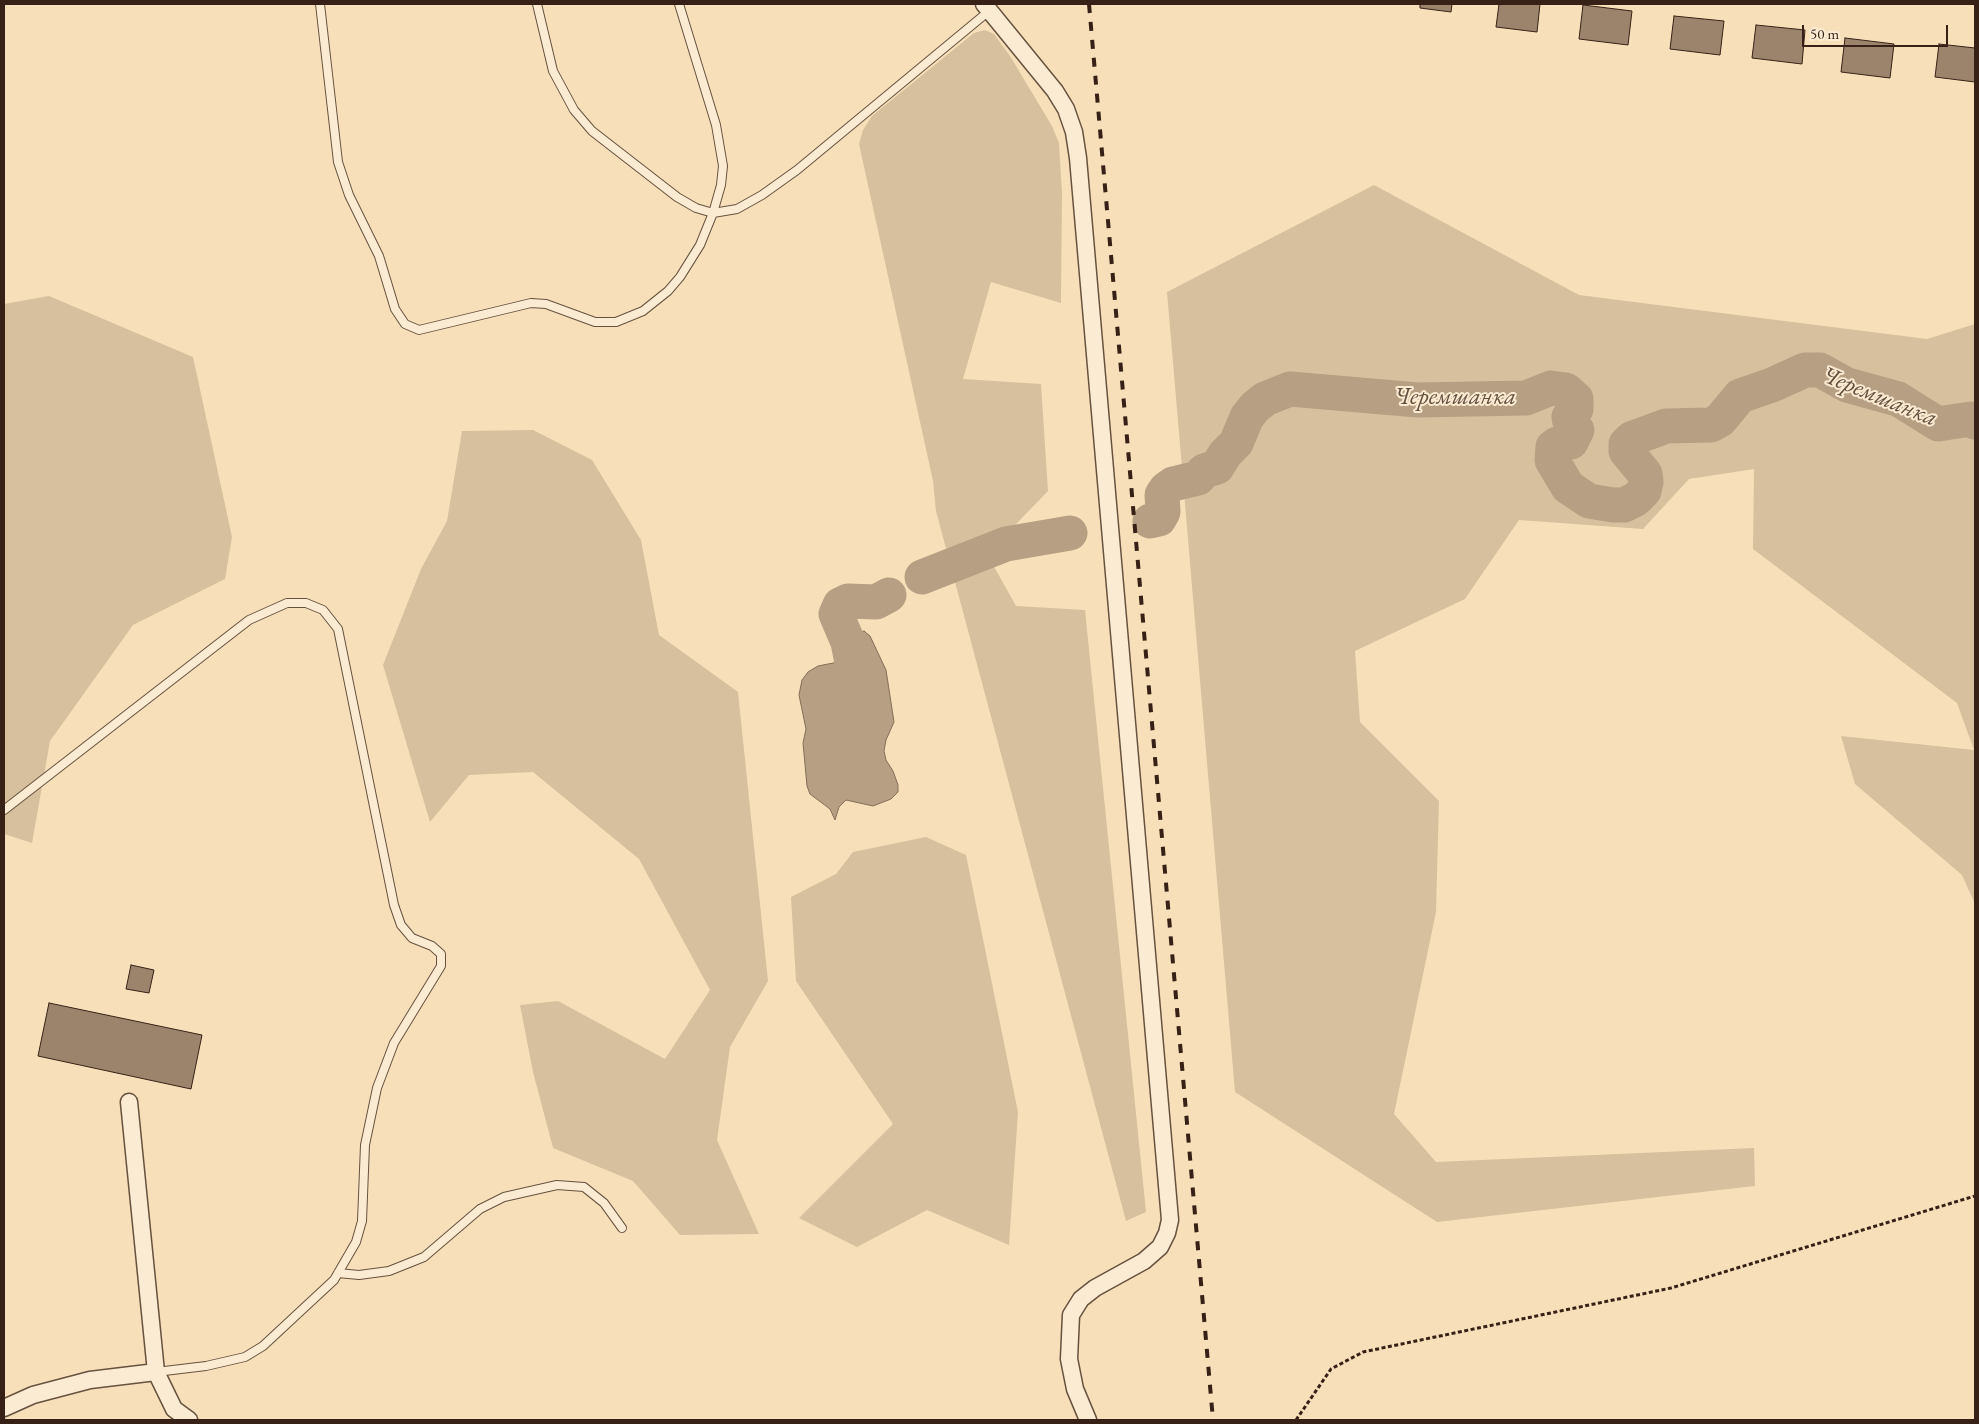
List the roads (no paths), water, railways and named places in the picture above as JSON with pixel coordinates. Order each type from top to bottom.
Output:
[{"type":"street","points":[[987,8],[1055,91],[1066,109],[1076,149],[1170,1220],[1167,1233],[1160,1247],[1144,1261],[1095,1288],[1081,1299],[1071,1315],[1069,1358],[1075,1389],[1088,1420]]},
{"type":"street","points":[[129,1102],[156,1372],[174,1409],[189,1420]]},
{"type":"street","points":[[4,1408],[33,1395],[90,1380],[156,1372]]},
{"type":"lane","points":[[320,4],[338,162],[349,195],[379,256],[393,302],[405,324],[419,330],[531,303],[546,304],[595,322],[616,322],[643,311],[668,291],[680,277],[700,245],[714,213],[721,185],[721,147],[679,4]]},
{"type":"lane","points":[[537,4],[553,71],[574,110],[592,131],[677,197],[696,208],[714,213],[737,209],[762,195],[797,170],[987,8]]},
{"type":"lane","points":[[4,810],[249,620],[286,603],[306,603],[323,610],[338,629],[394,905],[401,925],[412,938],[432,946],[441,954],[441,966],[394,1043],[376,1088],[366,1145],[362,1221],[356,1242],[338,1273],[315,1300],[263,1346],[245,1357],[206,1366],[156,1372]]},
{"type":"lane","points":[[338,1273],[359,1275],[389,1271],[424,1257],[480,1209],[504,1197],[557,1185],[584,1188],[604,1203],[622,1228]]},
{"type":"waterway","name":"Черемшанка","points":[[1150,521],[1159,519],[1163,512],[1162,495],[1166,489],[1173,484],[1198,478],[1204,471],[1217,467],[1225,454],[1236,443],[1247,417],[1255,407],[1265,399],[1290,389],[1418,400],[1526,398],[1551,388],[1566,390],[1576,399],[1576,409],[1569,417],[1570,422],[1577,430],[1571,442],[1557,444],[1553,447],[1552,460],[1568,487],[1589,501],[1613,505],[1624,505],[1636,499],[1644,491],[1645,474],[1626,451],[1626,444],[1631,439],[1666,426],[1711,425],[1720,420],[1740,396],[1772,385],[1805,370],[1820,370],[1847,385],[1898,399],[1938,424],[1971,419],[1975,422]]},
{"type":"waterway","name":"Черемшанка","points":[[922,577],[1006,544],[1070,533]]},
{"type":"waterway","name":"Черемшанка","points":[[852,663],[848,642],[836,614],[840,605],[848,601],[876,602],[889,595]]},
{"type":"railway","points":[[1089,4],[1213,1420]]}]
